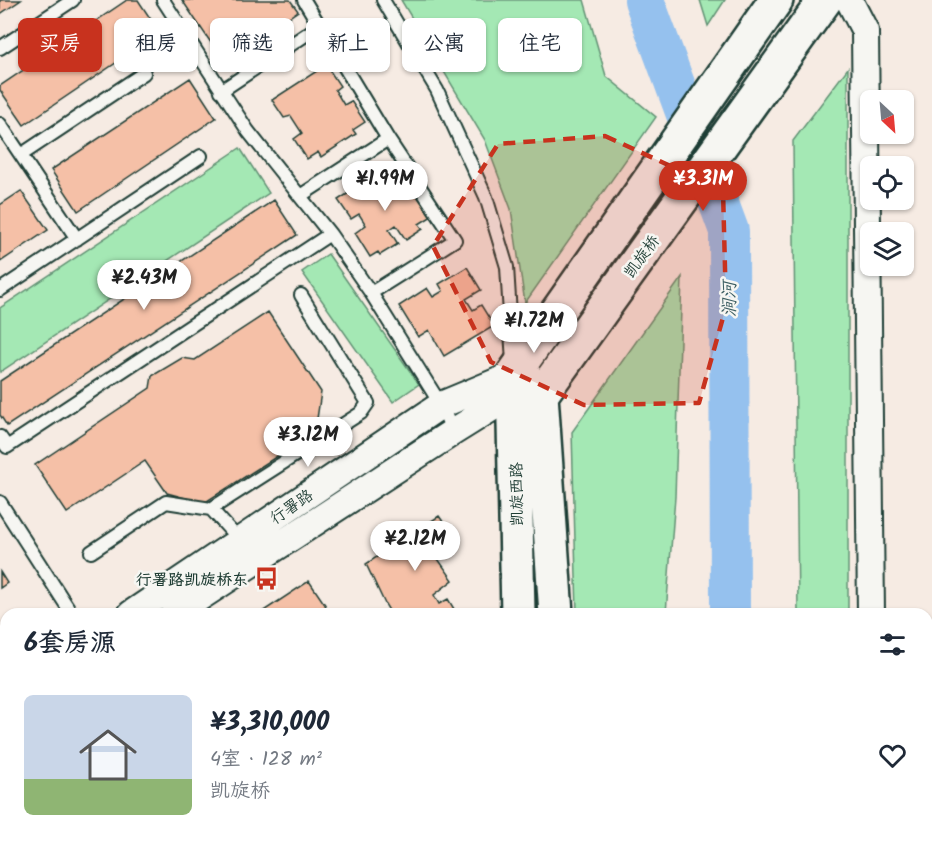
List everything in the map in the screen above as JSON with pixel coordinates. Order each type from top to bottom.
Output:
[{"type":"main road","points":[[531,385],[776,0]]},
{"type":"main road","name":"凯旋桥","points":[[531,385],[825,0]]},
{"type":"main road","name":"凯旋西路","points":[[518,608],[531,385]]},
{"type":"main road","name":"凯旋西路","points":[[531,385],[555,608]]},
{"type":"street","points":[[849,0],[865,31],[871,608]]},
{"type":"street","name":"行署路","points":[[140,608],[441,405],[531,385]]},
{"type":"street","name":"行署路","points":[[183,608],[453,432],[531,385]]},
{"type":"lane","points":[[0,48],[73,0]]},
{"type":"lane","points":[[163,0],[248,131],[330,234],[371,293],[441,405],[453,432]]},
{"type":"lane","points":[[303,0],[314,18]]},
{"type":"lane","points":[[383,0],[437,90],[486,197],[507,267],[531,385]]},
{"type":"lane","points":[[221,91],[306,35]]},
{"type":"lane","points":[[347,72],[455,240],[371,293]]},
{"type":"lane","points":[[21,155],[144,73]]},
{"type":"lane","points":[[2,130],[76,239]]},
{"type":"lane","points":[[300,196],[388,139]]},
{"type":"lane","points":[[0,290],[201,156]]},
{"type":"lane","points":[[0,437],[7,447],[330,234]]},
{"type":"lane","points":[[211,509],[361,413],[368,403],[301,295]]},
{"type":"lane","points":[[0,502],[68,608]]},
{"type":"lane","points":[[91,552],[166,502],[211,509],[240,541]]},
{"type":"highlighted area","points":[[605,136],[723,190],[726,307],[699,403],[584,405],[491,362],[433,246],[498,144]]},
{"type":"green space","points":[[401,0],[584,0],[606,76],[656,117],[525,303],[511,209],[485,140],[444,72],[486,72],[486,18],[412,18]]},
{"type":"green space","points":[[700,0],[725,0],[708,26]]},
{"type":"green space","points":[[848,68],[848,608],[798,608],[793,141]]},
{"type":"green space","points":[[240,148],[269,193],[0,372],[0,308]]},
{"type":"green space","points":[[328,254],[419,384],[393,402],[302,272]]},
{"type":"green space","points":[[682,277],[675,497],[666,608],[577,608],[572,432]]},
{"type":"building","points":[[0,0],[21,0],[0,14]]},
{"type":"building","points":[[127,0],[138,0],[150,18],[114,18],[114,64],[24,125],[0,90],[0,86],[21,72],[102,72],[100,18]]},
{"type":"building","points":[[182,0],[290,0],[298,11],[288,18],[210,18],[210,41],[198,24],[198,18],[194,18]]},
{"type":"building","points":[[315,72],[331,72],[340,86],[335,90],[344,105],[351,101],[365,122],[353,130],[356,134],[321,157],[318,152],[307,159],[294,139],[302,133],[291,116],[284,118],[272,100]]},
{"type":"building","points":[[190,78],[216,118],[78,211],[51,170]]},
{"type":"building","points":[[389,167],[404,189],[399,193],[402,197],[414,189],[432,216],[419,224],[423,229],[406,240],[396,225],[389,230],[398,244],[380,255],[378,252],[370,257],[355,233],[366,225],[359,214],[351,219],[338,200]]},
{"type":"building","points":[[21,191],[48,230],[0,262],[0,205]]},
{"type":"building","points":[[274,200],[297,235],[7,426],[0,415],[0,381]]},
{"type":"building","points":[[467,267],[481,290],[466,299],[473,310],[481,305],[494,326],[444,356],[429,330],[418,337],[399,306],[427,288],[433,297],[443,291],[439,284]]},
{"type":"building","points":[[268,312],[321,392],[315,432],[204,503],[167,493],[145,461],[67,513],[35,465],[150,388],[152,376],[182,358],[195,360]]},
{"type":"building","points":[[439,516],[458,543],[438,559],[453,580],[434,595],[439,604],[448,599],[453,608],[387,608],[366,564]]},
{"type":"building","points":[[0,572],[7,583],[0,588]]},
{"type":"building","points":[[309,581],[326,606],[323,608],[268,608]]},
{"type":"waterway","name":"涧河","points":[[644,0],[729,231],[730,608]]},
{"type":"place","name":"行署路凯旋桥东","points":[[266,579]]}]
